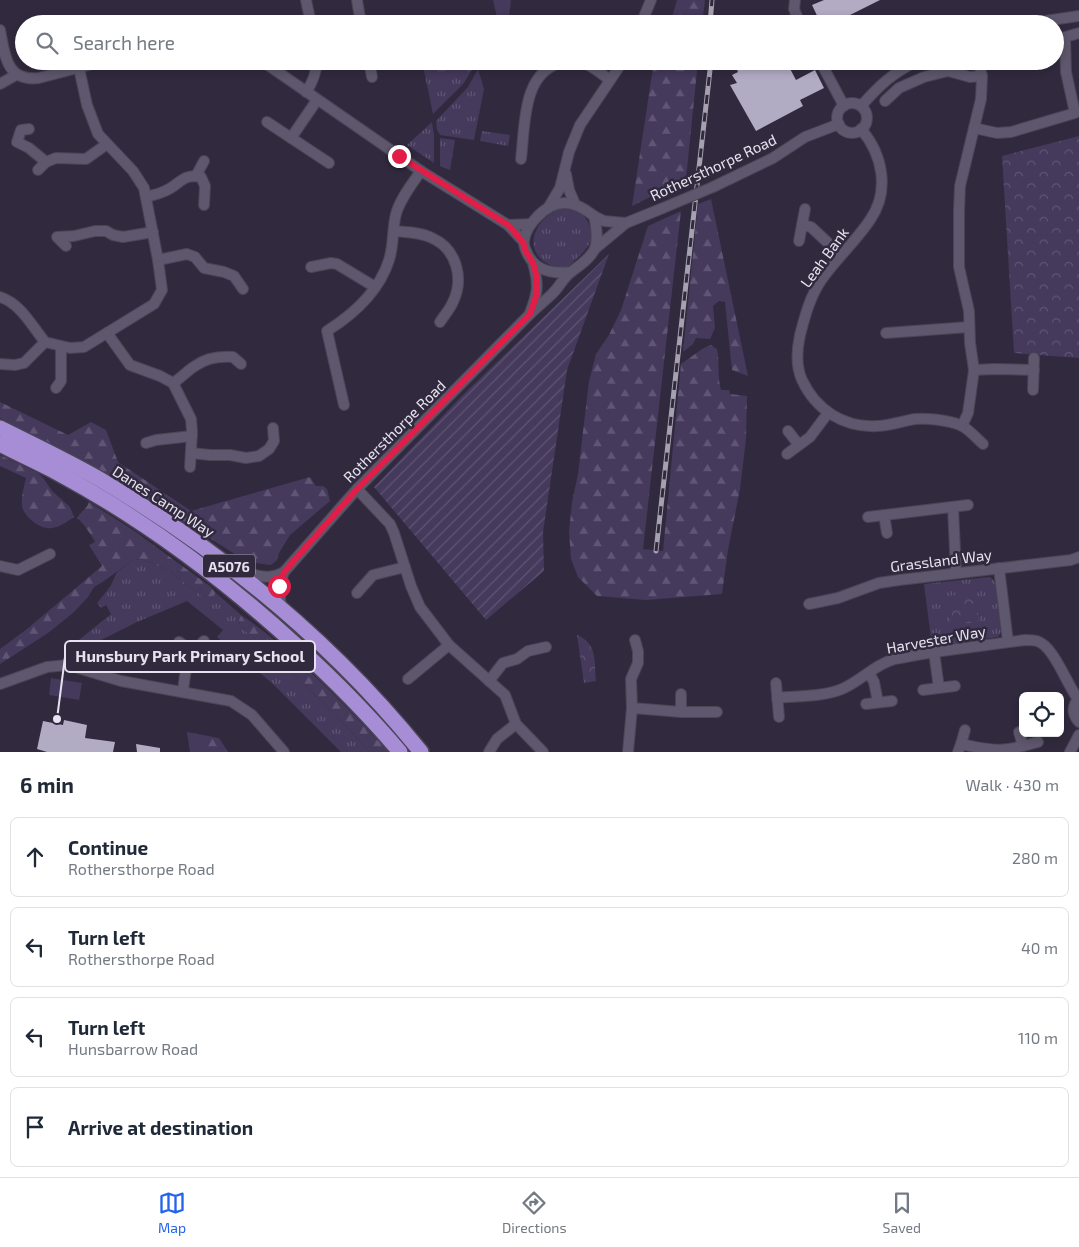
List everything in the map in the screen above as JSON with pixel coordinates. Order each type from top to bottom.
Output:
[{"type":"highway","name":"Danes Camp Way","points":[[0,428],[101,480],[224,563],[280,608],[335,658],[421,752]]},
{"type":"highway","name":"Danes Camp Way","points":[[0,444],[57,472],[138,520],[210,573],[248,603],[318,665],[355,702],[400,752]]},
{"type":"street","points":[[306,0],[309,15]]},
{"type":"street","points":[[357,0],[360,15]]},
{"type":"street","points":[[645,15],[651,0]]},
{"type":"street","points":[[795,0],[794,9],[796,15]]},
{"type":"street","points":[[1064,18],[1079,16]]},
{"type":"street","points":[[0,30],[8,64],[16,75],[29,79],[69,70]]},
{"type":"street","points":[[1064,36],[1079,33]]},
{"type":"street","points":[[974,128],[997,133],[1011,132],[1075,113],[1064,60]]},
{"type":"street","points":[[0,297],[8,300],[19,309],[44,342],[70,348],[84,346],[154,304],[162,290],[144,188],[133,170],[98,134],[87,105],[78,70]]},
{"type":"street","name":"Rothersthorpe Road","points":[[275,70],[421,171],[508,225],[523,242],[525,250],[533,263],[537,278],[537,293],[530,314]]},
{"type":"street","points":[[306,92],[313,82],[316,70]]},
{"type":"street","points":[[371,70],[372,77]]},
{"type":"street","points":[[521,159],[529,97],[539,76],[547,70]]},
{"type":"street","points":[[595,70],[610,80]]},
{"type":"street","points":[[523,242],[531,224],[548,208],[560,188],[569,152],[580,125],[617,70]]},
{"type":"street","points":[[825,70],[844,106]]},
{"type":"street","points":[[861,106],[879,86],[901,70]]},
{"type":"street","points":[[980,70],[981,100],[960,186],[959,267],[969,311],[974,370],[968,412],[962,426],[983,444]]},
{"type":"street","points":[[885,101],[899,88],[924,77],[948,71],[970,77],[982,76]]},
{"type":"street","points":[[0,84],[16,75]]},
{"type":"street","points":[[291,138],[317,100]]},
{"type":"street","points":[[856,104],[864,109],[867,118],[861,129],[851,132],[846,131],[838,124],[838,114],[844,106],[856,104]]},
{"type":"street","points":[[267,122],[329,163]]},
{"type":"street","name":"Rothersthorpe Road","points":[[284,572],[357,489],[553,293],[571,272],[586,262],[596,248],[626,223],[713,187],[773,158],[804,137],[838,124]]},
{"type":"street","points":[[29,129],[21,130],[18,142],[29,148],[46,162]]},
{"type":"street","name":"Leah Bank","points":[[861,129],[876,150],[880,164],[882,177],[880,200],[871,220],[822,280],[812,298],[805,316],[798,350],[799,374],[814,400],[828,413],[845,422],[860,426],[878,426],[915,419],[932,420],[962,426]]},
{"type":"street","points":[[38,170],[46,162],[56,158],[86,159],[107,144]]},
{"type":"street","points":[[196,176],[204,161]]},
{"type":"street","points":[[565,170],[569,190],[575,204]]},
{"type":"street","points":[[344,405],[327,331],[360,307],[375,287],[389,260],[396,213],[421,171]]},
{"type":"street","points":[[146,197],[164,192],[174,187],[179,180],[193,175],[200,177],[206,186],[204,206]]},
{"type":"street","points":[[548,208],[556,204],[569,202],[604,221],[626,223]]},
{"type":"street","points":[[799,241],[805,209]]},
{"type":"street","points":[[594,216],[598,238],[596,248]]},
{"type":"street","points":[[508,225],[531,224]]},
{"type":"street","points":[[802,225],[810,227],[841,255]]},
{"type":"street","points":[[66,246],[57,237],[74,236],[95,231],[106,231],[123,237],[153,232]]},
{"type":"street","points":[[394,231],[420,234],[433,238],[451,254],[456,266],[457,290],[453,303],[440,322]]},
{"type":"street","points":[[158,260],[188,254],[195,257],[204,268],[234,276],[243,289]]},
{"type":"street","points":[[312,267],[331,263],[338,264],[375,287]]},
{"type":"street","points":[[533,263],[548,272],[558,274],[571,272]]},
{"type":"street","points":[[886,333],[969,327]]},
{"type":"street","points":[[107,333],[130,365],[173,383],[191,419],[190,467]]},
{"type":"street","points":[[0,364],[15,365],[24,363],[44,342]]},
{"type":"street","points":[[56,388],[61,381],[61,347]]},
{"type":"street","points":[[173,383],[181,379],[195,366],[207,360],[223,356],[233,357],[241,364]]},
{"type":"street","points":[[1033,390],[1034,358]]},
{"type":"street","points":[[974,370],[1034,370]]},
{"type":"street","points":[[787,454],[810,437],[828,413]]},
{"type":"street","points":[[191,453],[210,456],[230,455],[246,458],[260,456],[269,450],[274,441],[273,428]]},
{"type":"street","points":[[788,431],[799,445]]},
{"type":"street","points":[[146,443],[192,436]]},
{"type":"street","points":[[357,489],[390,524],[398,541],[405,567],[420,607],[449,645],[505,695],[516,724],[543,752]]},
{"type":"street","points":[[868,517],[968,505]]},
{"type":"street","points":[[953,507],[956,572]]},
{"type":"street","points":[[884,515],[887,533]]},
{"type":"street","points":[[0,566],[18,570],[50,554]]},
{"type":"street","name":"Grassland Way","points":[[809,604],[838,598],[879,583],[956,572],[1071,560],[1079,557]]},
{"type":"street","points":[[224,563],[264,578],[276,576],[284,572]]},
{"type":"street","points":[[357,593],[373,575],[405,567]]},
{"type":"street","points":[[1000,568],[1008,642]]},
{"type":"street","points":[[280,608],[279,586],[284,572]]},
{"type":"street","points":[[628,752],[632,708],[631,679],[638,663],[638,651],[635,640]]},
{"type":"street","name":"Harvester Way","points":[[777,698],[839,690],[852,684],[882,664],[895,659],[1008,642],[1036,640],[1049,650],[1073,692],[1079,698]]},
{"type":"street","points":[[184,692],[186,664],[193,652],[204,641]]},
{"type":"street","points":[[179,642],[193,652]]},
{"type":"street","points":[[408,679],[449,645]]},
{"type":"street","points":[[489,680],[503,663],[517,659],[528,651],[546,647]]},
{"type":"street","points":[[934,652],[939,688]]},
{"type":"street","points":[[4,682],[47,667],[68,665],[121,681],[231,701],[252,716],[284,752]]},
{"type":"street","points":[[869,672],[874,682],[878,702]]},
{"type":"street","points":[[776,683],[779,717]]},
{"type":"street","points":[[923,690],[955,686]]},
{"type":"street","points":[[681,694],[681,712]]},
{"type":"street","points":[[1079,698],[1073,708],[1079,722]]},
{"type":"street","points":[[866,704],[892,701]]},
{"type":"street","points":[[632,708],[681,712],[717,712]]},
{"type":"street","points":[[489,752],[497,740],[516,724]]},
{"type":"street","points":[[965,730],[959,748],[995,752],[1038,742]]},
{"type":"street","points":[[1070,752],[1079,735]]},
{"type":"street","points":[[1021,737],[1024,746]]},
{"type":"green space","points":[[493,0],[511,0],[509,15],[497,15]]},
{"type":"green space","points":[[677,0],[705,0],[703,15],[673,15]]},
{"type":"green space","points":[[424,70],[472,70],[464,83],[433,114]]},
{"type":"green space","points":[[478,70],[484,89],[474,140],[440,135],[437,130],[436,121],[468,87]]},
{"type":"green space","points":[[653,70],[697,70],[686,179],[632,206]]},
{"type":"green space","points":[[432,122],[434,135],[434,163],[407,145]]},
{"type":"green space","points":[[482,131],[510,135],[508,146],[480,141]]},
{"type":"green space","points":[[1079,136],[1079,358],[1014,353],[1002,156]]},
{"type":"green space","points":[[440,138],[455,140],[450,170],[440,166]]},
{"type":"green space","points":[[711,199],[748,376],[732,370],[725,302],[719,301],[713,306],[715,328],[710,339],[696,338],[693,344],[683,352],[698,204]]},
{"type":"green space","points":[[559,209],[573,210],[583,215],[589,224],[592,237],[584,252],[568,267],[564,268],[554,267],[542,260],[536,253],[534,245],[537,228],[550,214]]},
{"type":"green space","points":[[681,211],[643,549],[663,551],[681,364],[711,345],[717,349],[721,390],[729,390],[730,394],[747,396],[746,439],[740,489],[728,550],[722,594],[646,600],[597,596],[578,577],[571,559],[569,532],[589,381],[596,354],[609,335],[621,310],[648,226]]},
{"type":"green space","points":[[609,254],[567,370],[543,532],[544,571],[486,620],[374,487],[464,394]]},
{"type":"green space","points":[[0,402],[68,435],[91,422],[106,430],[118,462],[191,511],[310,477],[316,486],[323,486],[327,489],[330,501],[290,535],[277,560],[271,565],[256,563],[238,556],[119,481],[0,418]]},
{"type":"green space","points":[[0,455],[38,473],[52,491],[70,507],[74,517],[52,528],[38,525],[29,518],[22,506],[22,495],[26,478],[0,466]]},
{"type":"green space","points":[[89,502],[133,530],[211,587],[216,593],[212,598],[205,598],[166,569],[141,559],[133,560],[94,587],[88,597],[73,613],[48,633],[0,664],[0,649],[27,629],[102,566],[89,545],[95,542],[77,518]]},
{"type":"green space","points":[[141,559],[166,569],[205,598],[212,598],[216,593],[241,615],[239,620],[240,626],[307,687],[370,752],[341,752],[273,684],[217,637],[223,630],[187,601],[137,622],[99,641],[94,646],[66,656],[64,652],[111,614],[106,605],[101,608],[97,603],[110,587],[117,572],[133,560]]},
{"type":"green space","points":[[990,577],[995,582],[1001,632],[998,637],[932,646],[924,584]]},
{"type":"green space","points":[[975,593],[979,622],[951,625],[947,596]]},
{"type":"green space","points":[[241,615],[270,637],[313,675],[389,752],[370,752],[307,687],[240,626],[239,620]]},
{"type":"green space","points":[[577,635],[589,643],[592,648],[595,660],[596,681],[584,683]]},
{"type":"green space","points":[[51,678],[82,683],[79,700],[49,695]]},
{"type":"green space","points":[[187,732],[219,738],[228,752],[190,752]]},
{"type":"building","points":[[824,0],[880,0],[850,15],[817,15],[812,5]]},
{"type":"building","points":[[737,70],[791,70],[796,80],[815,70],[824,88],[800,100],[803,106],[756,131],[730,85],[737,83],[732,75],[738,72]]},
{"type":"building","points":[[64,720],[87,725],[85,738],[115,742],[113,752],[47,752],[37,749],[43,721],[63,725]]},
{"type":"building","points":[[136,744],[160,748],[160,752],[137,752]]},
{"type":"railway","points":[[711,15],[712,0]]},
{"type":"railway","points":[[656,551],[710,70]]},
{"type":"place","name":"Hunsbury Park Primary School","points":[[57,719]]},
{"type":"route","points":[[279,586],[284,572],[357,489],[530,314],[537,293],[537,278],[533,263],[525,250],[523,242],[508,225],[399,156]]}]
